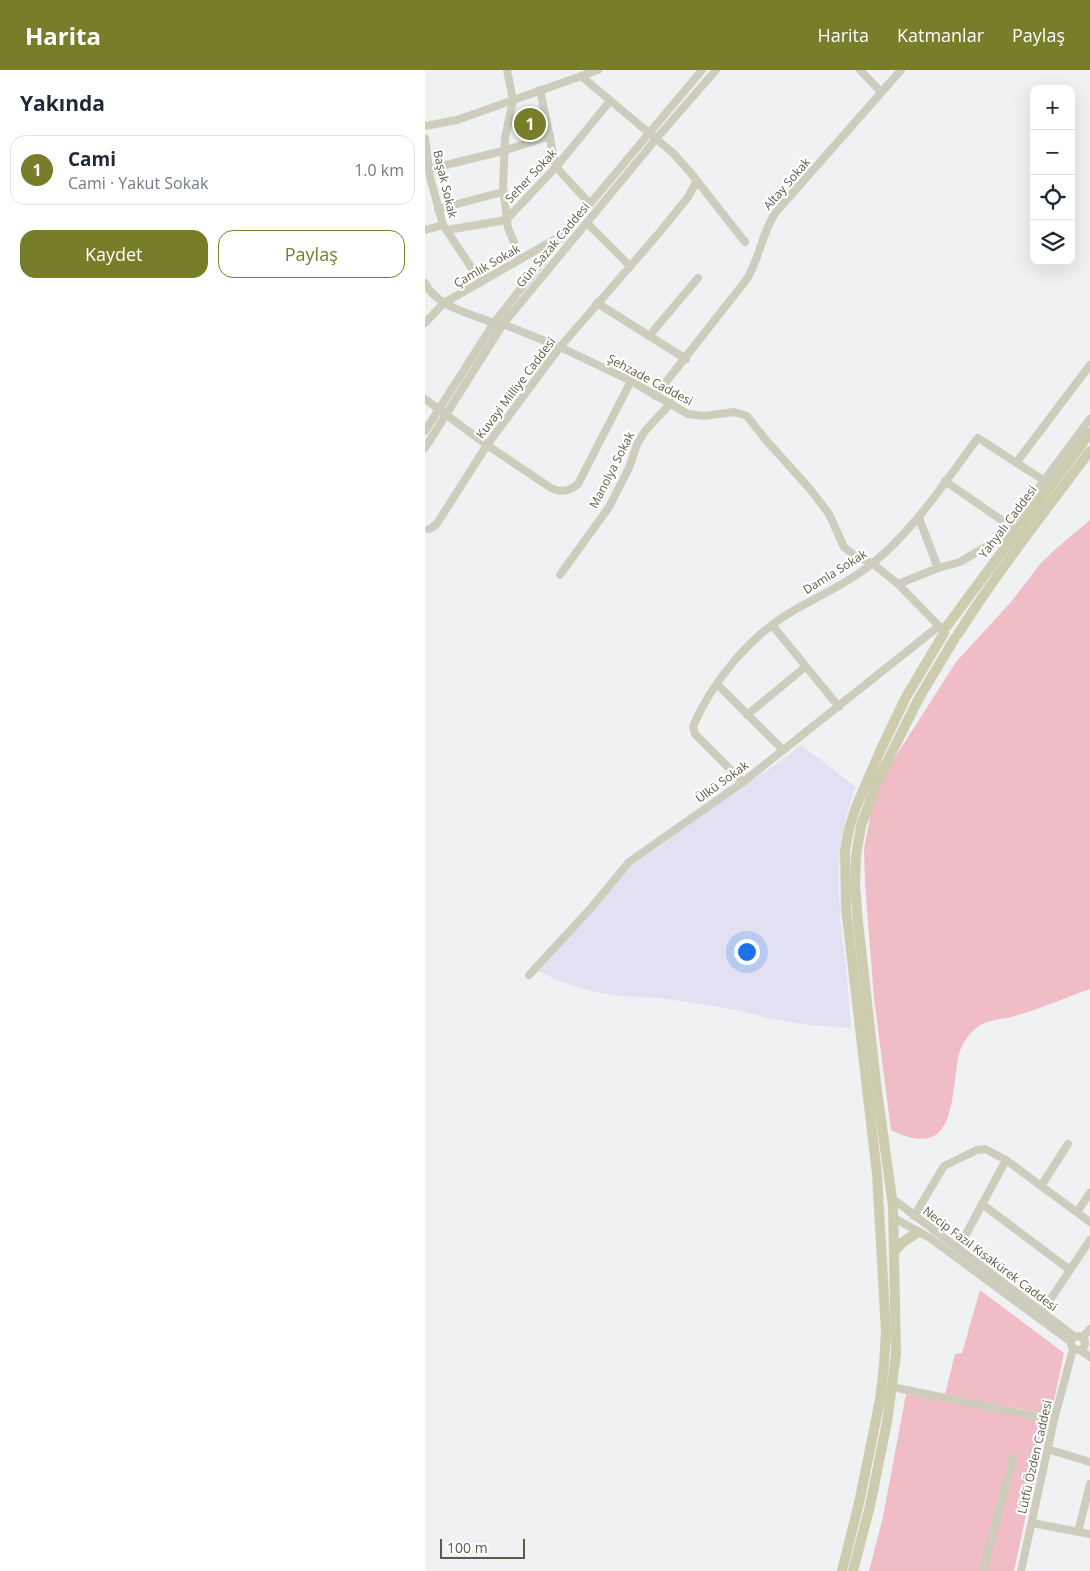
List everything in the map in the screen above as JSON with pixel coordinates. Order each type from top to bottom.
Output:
[{"type":"main road","name":"Yahyalı Caddesi","points":[[841,1571],[859,1503],[879,1400],[884,1364],[886,1319],[879,1200],[846,908],[844,873],[849,829],[856,807],[881,749],[910,690],[944,629],[1047,483],[1090,433]]},
{"type":"main road","name":"Yahyalı Caddesi","points":[[853,1571],[872,1498],[893,1387],[896,1354],[893,1199],[877,1091],[855,886],[855,856],[861,826],[877,782],[919,698],[977,605],[1014,552],[1090,451]]},
{"type":"main road","points":[[944,629],[952,625],[956,627],[957,636]]},
{"type":"main road","points":[[879,1200],[893,1199]]},
{"type":"main road","points":[[880,1218],[894,1218]]},
{"type":"main road","points":[[895,1251],[903,1242],[918,1232]]},
{"type":"street","points":[[507,70],[513,100],[503,151],[503,192],[508,228],[521,259]]},
{"type":"street","points":[[425,126],[457,120],[577,75],[598,70]]},
{"type":"street","name":"Gün Sazak Caddesi","points":[[425,448],[442,412],[499,323],[589,204],[702,70]]},
{"type":"street","name":"Gün Sazak Caddesi","points":[[499,323],[587,223],[716,70]]},
{"type":"street","points":[[860,70],[881,92]]},
{"type":"street","name":"Altay Sokak","points":[[655,396],[747,279],[758,258],[767,227],[776,212],[901,70]]},
{"type":"street","points":[[577,75],[673,154],[745,242]]},
{"type":"street","points":[[540,90],[556,167],[589,204]]},
{"type":"street","name":"Seher Sokak","points":[[425,230],[506,220],[556,167],[610,101]]},
{"type":"street","points":[[429,169],[503,151],[550,136]]},
{"type":"street","name":"Başak Sokak","points":[[425,138],[429,169],[438,209],[445,228],[481,282]]},
{"type":"street","name":"Kuvayi Milliye Caddesi","points":[[425,537],[427,529],[436,525],[487,445],[560,347],[688,197],[697,181]]},
{"type":"street","points":[[438,209],[503,192]]},
{"type":"street","points":[[587,223],[630,266]]},
{"type":"street","name":"Çamlık Sokak","points":[[425,323],[445,303],[565,234]]},
{"type":"street","points":[[649,336],[698,278]]},
{"type":"street","name":"Şehzade Caddesi","points":[[426,287],[445,303],[560,347],[631,381],[683,411],[693,415],[711,416],[734,412],[747,416],[829,514],[844,548],[855,556],[872,563],[898,584],[944,629]]},
{"type":"street","points":[[597,303],[686,359]]},
{"type":"street","points":[[1017,463],[1090,365]]},
{"type":"street","points":[[425,399],[487,445],[555,490],[562,491],[578,484],[631,381]]},
{"type":"street","name":"Manolya Sokak","points":[[560,575],[609,507],[629,468],[637,444],[645,431],[671,403]]},
{"type":"street","name":"Gün Sazak Caddesi","points":[[425,431],[442,412]]},
{"type":"street","points":[[898,584],[938,568],[960,562],[1002,537],[1047,483],[1090,419]]},
{"type":"street","name":"Damla Sokak","points":[[743,782],[693,730],[694,723],[717,684],[746,648],[772,625],[791,612],[839,586],[872,563],[898,540],[919,518],[978,438],[1047,483]]},
{"type":"street","points":[[945,481],[1010,526]]},
{"type":"street","points":[[919,518],[938,568]]},
{"type":"street","points":[[772,625],[839,707]]},
{"type":"street","name":"Ülkü Sokak","points":[[529,975],[591,908],[629,862],[743,782],[839,707],[944,629]]},
{"type":"street","points":[[747,715],[805,667]]},
{"type":"street","points":[[717,684],[783,750]]},
{"type":"street","points":[[1041,1186],[1068,1144]]},
{"type":"street","points":[[914,1216],[944,1166],[981,1149],[1006,1160],[1090,1222]]},
{"type":"street","points":[[957,1249],[1006,1160]]},
{"type":"street","points":[[1077,1212],[1090,1193]]},
{"type":"street","name":"Necip Fazıl Kısakürek Caddesi","points":[[893,1199],[1043,1312],[1080,1344],[1090,1357]]},
{"type":"street","points":[[982,1204],[1070,1270]]},
{"type":"street","name":"Necip Fazıl Kısakürek Caddesi","points":[[894,1218],[930,1238],[1080,1344]]},
{"type":"street","points":[[1043,1312],[1090,1240]]},
{"type":"street","points":[[1080,1344],[1090,1328]]},
{"type":"street","name":"Lütfü Özden Caddesi","points":[[1021,1571],[1054,1420],[1080,1344]]},
{"type":"street","points":[[893,1387],[1054,1420]]},
{"type":"street","points":[[1047,1449],[1090,1462]]},
{"type":"street","points":[[983,1571],[1013,1458]]},
{"type":"street","points":[[1078,1532],[1090,1484]]},
{"type":"street","points":[[1031,1523],[1090,1534]]},
{"type":"shaded area","points":[[1090,520],[1090,989],[1021,1014],[988,1022],[975,1029],[965,1040],[959,1054],[947,1120],[940,1132],[929,1138],[913,1138],[891,1130],[874,998],[865,884],[864,849],[871,812],[885,773],[956,662],[1011,602],[1040,564]]},
{"type":"shaded area","points":[[980,1290],[1064,1353],[1051,1415],[945,1394],[955,1354],[962,1353]]},
{"type":"shaded area","points":[[906,1394],[1046,1421],[1014,1571],[869,1571],[883,1517]]},
{"type":"sand","points":[[801,745],[856,787],[843,830],[839,872],[840,915],[851,1028],[800,1024],[738,1010],[661,998],[620,996],[595,992],[559,981],[536,970],[630,867],[707,809],[771,768]]},
{"type":"place","name":"Cami","points":[[530,124]]}]
